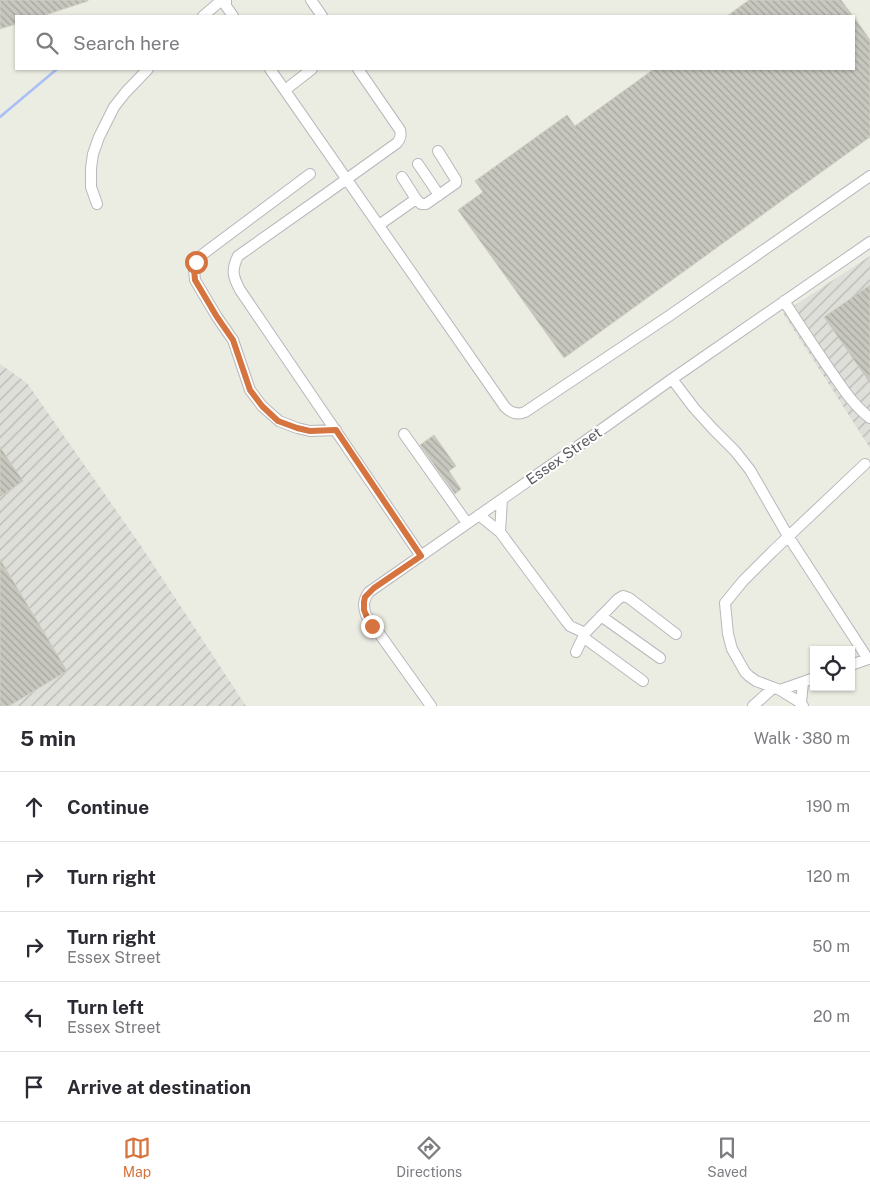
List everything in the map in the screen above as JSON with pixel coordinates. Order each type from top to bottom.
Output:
[{"type":"street","points":[[204,15],[222,0]]},
{"type":"street","points":[[226,0],[226,6],[232,15]]},
{"type":"street","points":[[311,0],[321,15]]},
{"type":"street","points":[[97,204],[91,187],[93,154],[114,107],[147,70]]},
{"type":"street","points":[[271,70],[505,407],[519,414],[525,412],[669,316],[870,176]]},
{"type":"street","points":[[285,90],[311,70]]},
{"type":"street","points":[[359,70],[400,130],[400,139],[346,180],[238,256],[233,270],[240,290],[421,556]]},
{"type":"street","points":[[402,177],[416,199],[423,204],[456,183],[438,151]]},
{"type":"street","points":[[418,164],[439,195]]},
{"type":"street","points":[[310,174],[203,254],[196,262],[194,269],[195,280],[233,340],[250,390],[262,406],[278,421],[297,428],[310,431],[336,430]]},
{"type":"street","points":[[379,225],[416,199]]},
{"type":"street","name":"Essex Street","points":[[431,706],[366,615],[363,606],[365,597],[369,592],[870,242]]},
{"type":"street","points":[[784,301],[811,344],[848,396],[870,418]]},
{"type":"street","points":[[672,379],[694,408],[743,461],[756,480],[788,536],[869,659],[855,664]]},
{"type":"street","points":[[404,434],[467,523]]},
{"type":"street","points":[[802,705],[777,689],[756,681],[749,676],[732,648],[728,634],[725,603],[743,581],[788,536],[865,464]]},
{"type":"street","points":[[500,532],[502,499]]},
{"type":"street","points":[[479,515],[500,532],[570,626],[644,681]]},
{"type":"street","points":[[576,652],[584,635],[623,596],[629,598],[676,634]]},
{"type":"street","points":[[601,616],[660,658]]},
{"type":"street","points":[[753,706],[777,689],[810,679]]},
{"type":"street","points":[[802,705],[803,682]]},
{"type":"street","points":[[753,706],[762,683]]},
{"type":"shaded area","points":[[870,256],[870,448],[783,313]]},
{"type":"shaded area","points":[[0,364],[27,383],[141,546],[246,706],[0,706]]},
{"type":"building","points":[[0,0],[88,0],[45,15],[15,15],[15,24],[0,29]]},
{"type":"building","points":[[749,0],[841,0],[852,15],[728,15]]},
{"type":"building","points":[[855,18],[870,40],[870,137],[564,358],[458,210],[483,192],[475,181],[567,115],[575,126],[653,70],[855,70]]},
{"type":"building","points":[[870,285],[870,383],[824,317]]},
{"type":"building","points":[[434,435],[456,466],[449,471],[461,489],[455,494],[420,445]]},
{"type":"building","points":[[0,447],[23,481],[0,497]]},
{"type":"building","points":[[0,559],[67,671],[9,706],[0,706]]},
{"type":"waterway","points":[[0,117],[56,70]]},
{"type":"route","points":[[196,262],[194,269],[195,280],[233,340],[250,390],[262,406],[278,421],[297,428],[310,431],[336,430],[421,556],[374,588],[365,597],[363,606],[372,626]]}]
